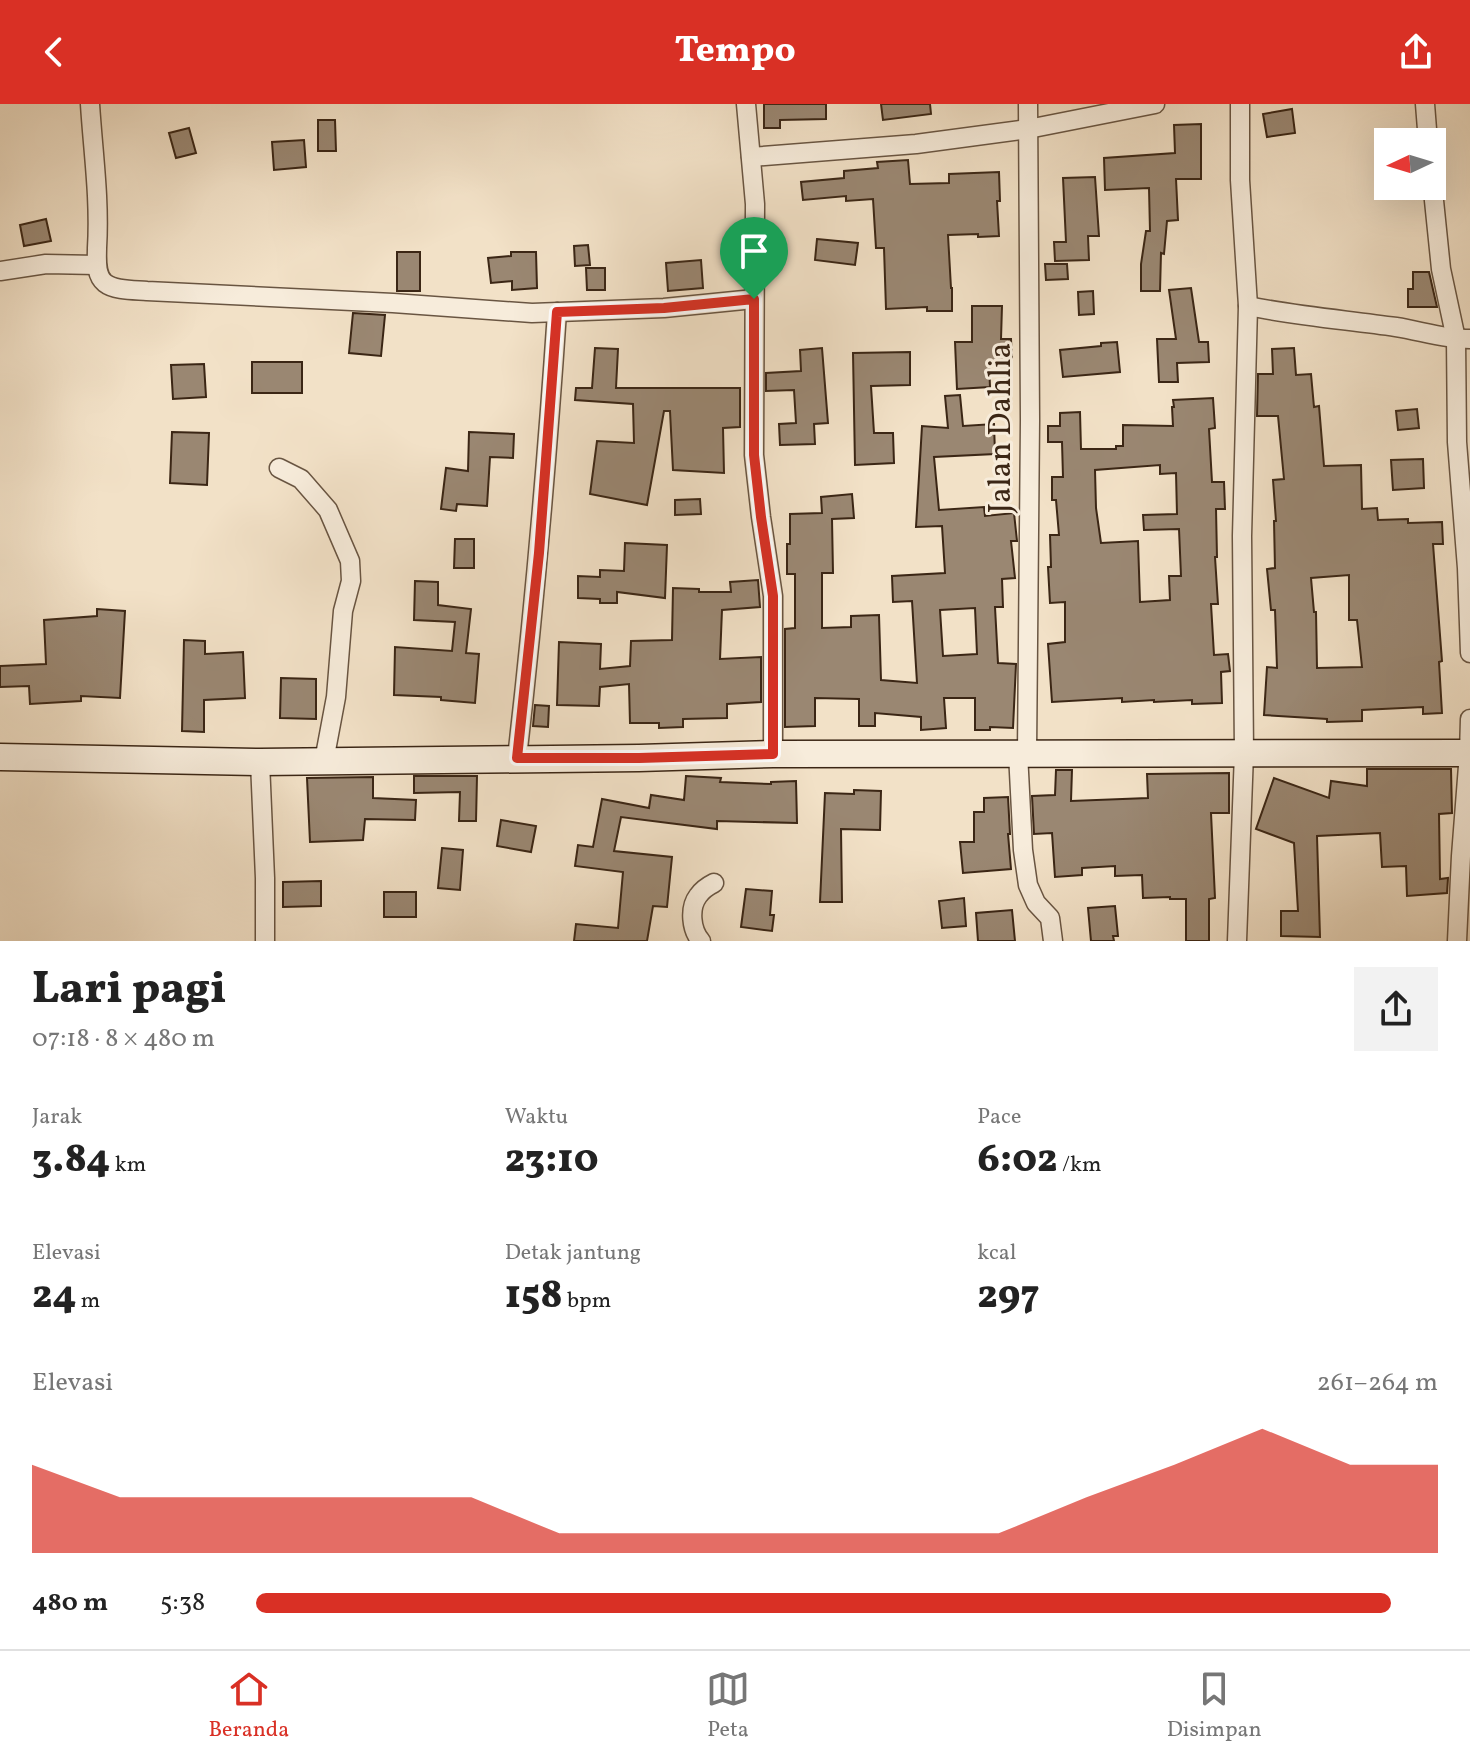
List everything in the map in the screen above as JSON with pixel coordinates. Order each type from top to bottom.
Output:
[{"type":"main road","points":[[0,757],[260,762],[773,754],[1470,753]]},
{"type":"street","points":[[90,104],[99,219],[97,265],[99,276],[115,288],[532,313],[664,308],[754,299]]},
{"type":"street","points":[[746,104],[755,204],[754,455],[773,596],[773,754]]},
{"type":"street","name":"Jalan Dahlia","points":[[1028,104],[1030,420],[1022,753],[1023,850],[1028,885],[1036,903],[1050,918],[1053,941]]},
{"type":"street","points":[[751,157],[916,144],[1028,129],[1155,104]]},
{"type":"street","points":[[1237,941],[1244,753],[1242,536],[1248,306],[1240,180],[1240,104]]},
{"type":"street","points":[[1425,104],[1427,128]]},
{"type":"street","points":[[1434,200],[1441,269],[1463,339],[1457,442],[1470,653]]},
{"type":"street","points":[[0,271],[46,264],[97,265]]},
{"type":"street","points":[[1248,306],[1463,339]]},
{"type":"street","points":[[517,758],[544,502],[557,312]]},
{"type":"street","points":[[279,468],[301,479],[328,510],[350,561],[351,581],[343,611],[336,697],[324,761]]},
{"type":"street","points":[[1457,941],[1470,719]]},
{"type":"street","points":[[260,762],[265,941]]},
{"type":"street","points":[[701,941],[694,930],[695,901],[704,889],[714,883]]},
{"type":"building","points":[[764,104],[826,104],[826,119],[780,120],[780,128],[764,128]]},
{"type":"building","points":[[881,104],[930,104],[931,114],[883,120]]},
{"type":"building","points":[[1292,109],[1295,133],[1267,137],[1263,114]]},
{"type":"building","points":[[318,120],[335,120],[336,151],[318,151]]},
{"type":"building","points":[[1201,124],[1201,179],[1176,179],[1178,220],[1167,221],[1164,254],[1161,253],[1160,291],[1141,291],[1141,264],[1146,231],[1150,231],[1149,188],[1105,190],[1104,158],[1175,153],[1174,125]]},
{"type":"building","points":[[189,128],[196,153],[176,158],[169,133]]},
{"type":"building","points":[[304,140],[306,167],[274,170],[272,142]]},
{"type":"building","points":[[908,160],[910,184],[949,183],[949,174],[999,172],[999,236],[948,235],[952,311],[927,311],[927,307],[886,309],[884,248],[876,248],[873,199],[846,201],[846,196],[803,200],[801,182],[844,178],[844,171],[878,168],[877,162]]},
{"type":"building","points":[[1095,177],[1099,236],[1088,236],[1089,260],[1055,261],[1054,242],[1066,242],[1063,178]]},
{"type":"building","points":[[46,219],[51,241],[24,246],[20,225]]},
{"type":"building","points":[[817,239],[858,243],[855,265],[815,260]]},
{"type":"building","points":[[588,245],[590,265],[575,266],[574,246]]},
{"type":"building","points":[[397,252],[420,252],[420,291],[397,291]]},
{"type":"building","points":[[511,252],[536,252],[537,288],[512,290],[512,281],[491,283],[488,258],[511,256]]},
{"type":"building","points":[[701,260],[703,288],[668,291],[666,263]]},
{"type":"building","points":[[1045,264],[1067,264],[1068,279],[1046,280]]},
{"type":"building","points":[[586,268],[605,268],[605,290],[587,290]]},
{"type":"building","points":[[1413,272],[1429,272],[1437,307],[1408,307],[1408,289],[1413,289]]},
{"type":"building","points":[[1191,288],[1199,342],[1208,342],[1209,362],[1177,363],[1178,382],[1159,382],[1157,339],[1176,339],[1169,290]]},
{"type":"building","points":[[1093,291],[1094,314],[1079,315],[1078,292]]},
{"type":"building","points":[[972,306],[1002,306],[1001,339],[1011,339],[1012,360],[989,361],[990,387],[957,389],[955,342],[972,342]]},
{"type":"building","points":[[353,313],[385,315],[381,356],[349,353]]},
{"type":"building","points":[[1117,342],[1120,372],[1063,377],[1060,350]]},
{"type":"building","points":[[595,348],[618,349],[616,388],[740,388],[740,427],[723,428],[724,473],[673,470],[670,411],[664,411],[647,505],[590,494],[597,441],[634,443],[633,404],[575,400],[576,388],[592,388]]},
{"type":"building","points":[[822,348],[828,423],[814,424],[815,444],[780,445],[779,424],[796,423],[794,390],[766,391],[766,373],[801,371],[800,350]]},
{"type":"building","points":[[1294,348],[1296,375],[1311,374],[1314,407],[1319,406],[1324,466],[1361,465],[1362,509],[1377,508],[1378,520],[1442,522],[1443,544],[1433,544],[1442,661],[1439,662],[1442,713],[1423,714],[1423,707],[1362,710],[1362,721],[1327,722],[1327,719],[1264,715],[1267,667],[1277,668],[1275,610],[1271,610],[1267,569],[1275,568],[1273,480],[1284,479],[1278,416],[1257,416],[1258,374],[1273,374],[1272,349]],"holes":[[[1349,575],[1349,620],[1357,620],[1362,667],[1317,668],[1316,612],[1311,578]]]},
{"type":"building","points":[[910,352],[910,385],[871,386],[874,433],[893,433],[894,463],[855,465],[853,353]]},
{"type":"building","points":[[252,362],[302,362],[302,393],[252,393]]},
{"type":"building","points":[[204,364],[206,397],[173,399],[171,365]]},
{"type":"building","points":[[960,395],[963,426],[994,424],[995,454],[934,457],[939,510],[984,507],[985,516],[1014,513],[1017,541],[1011,541],[1015,578],[1002,579],[1003,607],[995,607],[998,663],[1016,664],[1013,728],[975,730],[975,698],[944,698],[946,728],[921,730],[921,717],[875,713],[875,726],[859,726],[859,699],[815,698],[815,726],[785,727],[785,629],[795,628],[795,574],[787,574],[790,514],[822,513],[821,497],[852,494],[854,518],[832,519],[833,573],[822,573],[822,628],[851,627],[851,616],[879,615],[881,680],[917,683],[912,601],[893,602],[892,576],[945,573],[942,526],[916,527],[922,426],[948,428],[945,396]],"holes":[[[975,608],[977,654],[943,656],[940,610]]]},
{"type":"building","points":[[1213,398],[1215,428],[1209,429],[1212,482],[1224,482],[1225,509],[1216,509],[1218,604],[1211,604],[1214,655],[1228,654],[1230,671],[1221,672],[1222,703],[1192,704],[1192,700],[1122,702],[1122,698],[1052,702],[1048,644],[1065,642],[1065,602],[1050,603],[1050,535],[1059,535],[1056,500],[1052,500],[1052,477],[1063,477],[1062,442],[1048,442],[1048,426],[1060,426],[1060,413],[1080,412],[1081,449],[1116,449],[1116,446],[1123,446],[1123,425],[1173,426],[1173,400]],"holes":[[[1160,465],[1160,474],[1176,473],[1177,514],[1143,515],[1144,530],[1179,529],[1181,576],[1169,576],[1170,600],[1140,602],[1138,541],[1101,543],[1095,470]]]},
{"type":"building","points":[[1417,409],[1419,428],[1398,430],[1396,411]]},
{"type":"building","points":[[172,432],[209,433],[207,485],[170,483]]},
{"type":"building","points":[[469,432],[514,434],[513,458],[490,457],[487,506],[457,504],[456,511],[441,509],[446,468],[468,471]]},
{"type":"building","points":[[1423,459],[1424,488],[1393,490],[1391,460]]},
{"type":"building","points":[[700,499],[701,514],[675,515],[675,500]]},
{"type":"building","points":[[455,539],[474,539],[474,568],[454,568]]},
{"type":"building","points":[[625,543],[667,545],[665,598],[617,592],[617,603],[578,598],[578,576],[600,577],[600,570],[624,571]]},
{"type":"building","points":[[758,580],[760,607],[722,610],[720,659],[761,657],[761,702],[727,704],[727,718],[683,719],[683,727],[659,728],[659,723],[630,723],[629,684],[600,687],[599,706],[557,705],[559,642],[601,644],[600,669],[630,666],[631,641],[672,640],[673,588],[731,592],[730,582]]},
{"type":"building","points":[[415,581],[438,582],[438,605],[471,609],[466,653],[479,654],[475,703],[441,700],[441,697],[394,695],[395,647],[452,651],[455,622],[414,620]]},
{"type":"building","points":[[97,609],[125,611],[120,698],[81,696],[81,701],[30,704],[29,686],[0,687],[0,666],[46,664],[44,620],[97,616]]},
{"type":"building","points":[[184,640],[205,641],[205,654],[243,652],[245,698],[204,700],[204,732],[182,731]]},
{"type":"building","points":[[281,678],[316,679],[316,719],[280,718]]},
{"type":"building","points":[[535,705],[549,706],[548,727],[533,726]]},
{"type":"building","points":[[1367,769],[1451,769],[1452,813],[1439,814],[1440,879],[1448,878],[1447,893],[1407,896],[1406,866],[1382,867],[1380,833],[1317,836],[1320,937],[1281,936],[1281,911],[1298,911],[1294,843],[1256,829],[1274,778],[1329,798],[1331,781],[1367,786]]},
{"type":"building","points":[[1056,770],[1072,770],[1071,801],[1148,798],[1147,774],[1229,773],[1229,813],[1211,813],[1215,898],[1209,899],[1209,941],[1186,941],[1186,899],[1143,898],[1142,875],[1115,876],[1115,866],[1082,868],[1082,875],[1055,877],[1052,833],[1034,834],[1032,796],[1055,795]]},
{"type":"building","points":[[414,776],[477,776],[476,821],[459,821],[460,792],[414,793]]},
{"type":"building","points":[[686,776],[721,778],[720,782],[771,784],[796,781],[797,823],[717,821],[717,829],[621,817],[614,851],[672,857],[667,907],[653,906],[647,941],[574,941],[576,924],[618,928],[623,872],[575,866],[578,845],[593,847],[602,799],[649,808],[651,795],[684,800]]},
{"type":"building","points":[[373,777],[373,798],[416,800],[415,820],[365,819],[363,840],[310,842],[307,778]]},
{"type":"building","points":[[854,790],[881,791],[880,830],[841,829],[842,902],[820,902],[825,793],[854,794]]},
{"type":"building","points":[[1008,797],[1011,869],[963,873],[960,842],[974,842],[974,812],[984,812],[984,798]]},
{"type":"building","points":[[501,820],[536,826],[531,852],[497,846]]},
{"type":"building","points":[[442,848],[463,850],[460,890],[438,888]]},
{"type":"building","points":[[321,881],[321,906],[283,907],[283,882]]},
{"type":"building","points":[[746,889],[772,891],[772,931],[741,927]]},
{"type":"building","points":[[384,892],[416,892],[416,917],[384,917]]},
{"type":"building","points":[[964,898],[966,926],[942,928],[939,901]]},
{"type":"building","points":[[1115,906],[1118,936],[1113,936],[1114,941],[1091,941],[1088,908]]},
{"type":"building","points":[[1012,910],[1015,941],[978,941],[976,913]]},
{"type":"route","points":[[754,299],[754,455],[773,596],[773,754],[517,758],[545,487],[557,312],[664,308],[754,299]]}]
